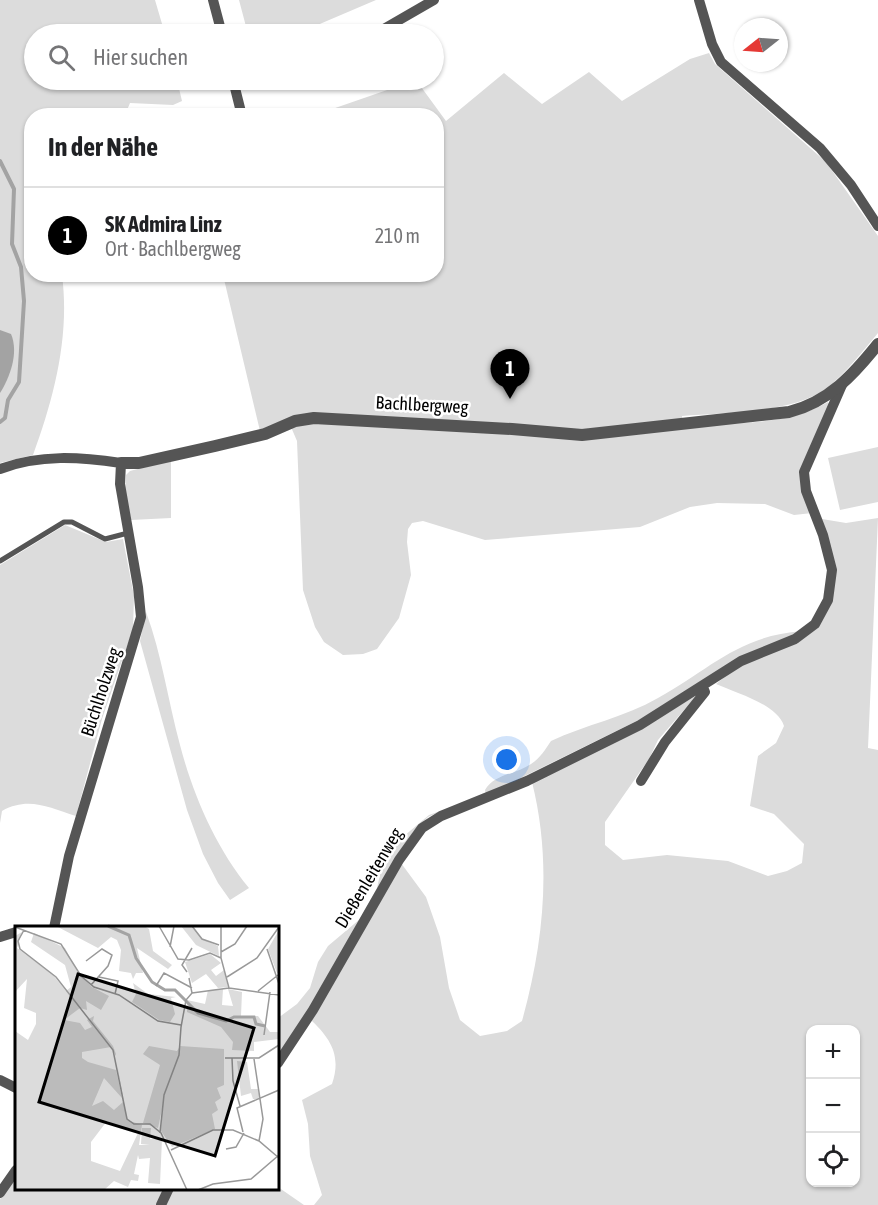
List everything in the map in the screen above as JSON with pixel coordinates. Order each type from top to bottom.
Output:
[{"type":"street","points":[[213,0],[219,24]]},
{"type":"street","points":[[392,24],[434,0]]},
{"type":"street","points":[[699,0],[712,44],[721,62],[820,148],[851,185],[878,226]]},
{"type":"street","points":[[235,90],[240,108]]},
{"type":"street","name":"Dießenleitenweg","points":[[279,1061],[313,1010],[399,860],[422,828],[441,816],[544,772],[640,724],[703,687],[741,661],[806,633],[815,624],[828,600],[832,585],[829,554],[806,491],[804,472],[842,385],[878,344]]},
{"type":"street","name":"Bachlbergweg","points":[[0,468],[33,460],[61,457],[139,463],[265,434],[294,421],[314,418],[597,435],[699,420],[789,412],[814,404],[842,385]]},
{"type":"street","name":"Büchlholzweg","points":[[54,926],[69,856],[139,624],[141,606],[120,484],[121,463]]},
{"type":"street","name":"Dießenleitenweg","points":[[640,781],[665,742],[705,692],[703,687]]},
{"type":"street","points":[[0,937],[15,932]]},
{"type":"street","points":[[0,1080],[15,1088]]},
{"type":"street","points":[[0,1193],[15,1171]]},
{"type":"street","points":[[161,1205],[168,1190]]},
{"type":"lane","points":[[0,561],[64,522],[72,522],[105,539],[128,533]]},
{"type":"shaded area","points":[[0,0],[155,0],[162,24],[24,24],[24,90],[179,90],[182,101],[173,105],[130,103],[128,108],[24,108],[24,282],[63,282],[64,321],[54,389],[33,455],[0,463]]},
{"type":"shaded area","points":[[239,0],[376,0],[320,24],[245,24]]},
{"type":"shaded area","points":[[709,53],[715,64],[826,162],[878,236],[878,333],[834,382],[812,397],[796,403],[758,410],[682,416],[683,426],[757,422],[794,416],[828,402],[830,406],[804,464],[812,513],[794,515],[765,504],[717,503],[690,507],[640,527],[485,540],[423,521],[412,523],[408,529],[407,542],[411,575],[399,618],[377,649],[363,654],[343,655],[324,642],[315,627],[303,590],[297,441],[291,427],[260,431],[225,282],[444,282],[444,118],[446,121],[504,73],[542,104],[589,72],[622,101],[690,59]]},
{"type":"shaded area","points":[[387,90],[423,90],[436,108],[335,108]]},
{"type":"shaded area","points":[[0,330],[11,334],[14,357],[7,380],[0,393]]},
{"type":"shaded area","points":[[878,447],[878,502],[840,510],[828,458]]},
{"type":"shaded area","points":[[171,460],[171,518],[131,520],[125,489],[126,475],[130,471]]},
{"type":"shaded area","points":[[878,518],[868,748],[878,750],[878,1205],[314,1205],[322,1195],[310,1156],[308,1124],[302,1100],[332,1084],[336,1064],[328,1040],[310,1019],[401,863],[426,897],[440,937],[449,988],[460,1020],[480,1036],[507,1031],[522,1021],[536,962],[543,902],[543,872],[542,842],[532,782],[647,725],[697,695],[658,740],[649,759],[605,822],[605,845],[623,860],[667,855],[728,861],[768,876],[787,871],[802,863],[804,844],[774,814],[750,806],[758,756],[776,743],[784,726],[780,718],[765,705],[716,684],[737,667],[798,641],[832,601],[822,519],[846,523]]},
{"type":"shaded area","points":[[65,525],[106,542],[123,539],[134,596],[133,629],[102,719],[76,816],[39,805],[21,804],[2,811],[0,823],[0,565]]},
{"type":"shaded area","points":[[146,612],[185,764],[199,802],[226,856],[249,888],[230,900],[203,854],[187,810],[140,641]]},
{"type":"shaded area","points":[[802,631],[663,708],[486,795],[485,790],[489,785],[500,777],[531,764],[551,741],[645,705],[742,647],[780,634]]},
{"type":"shaded area","points":[[443,810],[428,817],[413,832],[319,996],[279,1055],[279,1017],[297,1004],[310,988],[318,962],[328,946],[360,919],[377,888],[385,852],[429,815]]},
{"type":"shaded area","points":[[15,1178],[15,1190],[165,1190],[157,1205],[0,1205],[0,1199]]},
{"type":"shaded area","points":[[279,1188],[304,1205],[164,1205],[172,1190],[279,1190]]},
{"type":"waterway","points":[[0,161],[14,189],[12,244],[21,267],[24,301],[19,382],[8,400],[5,418],[0,422]]},
{"type":"place","name":"SK Admira Linz","points":[[510,399]]}]
